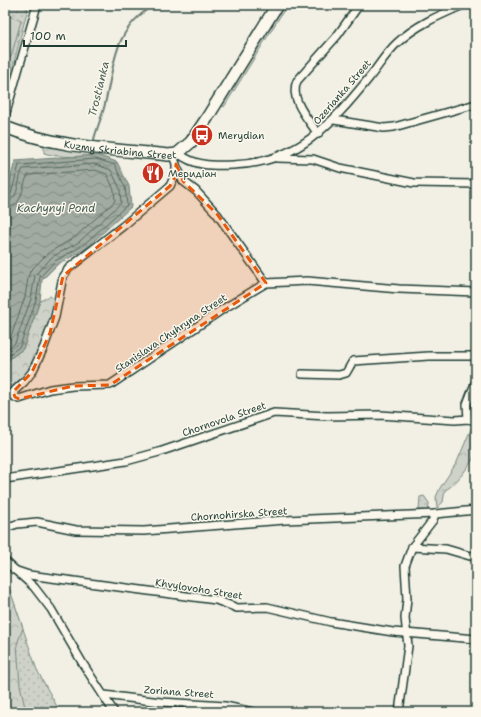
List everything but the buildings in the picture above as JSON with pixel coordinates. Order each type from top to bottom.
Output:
[{"type":"main road","name":"Kuzmy Skriabina Street","points":[[5,127],[51,141],[70,145],[176,158],[191,142],[208,118],[277,5]]},
{"type":"street","points":[[5,116],[36,5]]},
{"type":"street","points":[[318,134],[296,99],[295,86],[297,81],[337,36],[359,5]]},
{"type":"street","name":"Ozerianka Street","points":[[176,158],[211,166],[236,165],[275,158],[307,143],[334,120],[396,43],[414,29],[463,5]]},
{"type":"street","points":[[334,120],[384,128],[394,127],[476,104]]},
{"type":"street","points":[[176,158],[183,181],[217,214],[266,283]]},
{"type":"street","points":[[5,400],[32,372],[44,347],[55,317],[63,276],[69,268],[123,226],[170,186],[175,177],[176,158]]},
{"type":"street","points":[[275,158],[313,159],[340,168],[414,183],[476,184]]},
{"type":"street","name":"Stanislava Chyhryna Street","points":[[13,392],[15,397],[19,399],[50,389],[73,386],[110,386],[223,309],[266,283],[307,281],[399,289],[476,292]]},
{"type":"street","points":[[302,374],[339,375],[346,373],[353,361],[429,356],[476,356]]},
{"type":"street","points":[[473,420],[467,404],[476,381]]},
{"type":"street","name":"Chornovola Street","points":[[5,479],[126,461],[159,452],[274,413],[473,420]]},
{"type":"street","name":"Chornohirska Street","points":[[5,528],[17,524],[37,522],[76,530],[144,531],[285,520],[435,514],[476,510]]},
{"type":"street","points":[[399,712],[408,634],[405,624],[407,599],[404,574],[406,561],[412,547],[433,520],[435,514]]},
{"type":"street","points":[[412,547],[446,549],[470,556],[476,555]]},
{"type":"street","points":[[5,561],[34,587],[51,609],[83,664],[114,712]]},
{"type":"street","name":"Khvylovoho Street","points":[[14,570],[29,575],[216,600],[237,608],[276,609],[331,622],[408,634],[476,639]]},
{"type":"street","name":"Zoriana Street","points":[[104,695],[161,702],[225,706],[253,712]]},
{"type":"highlighted area","points":[[176,164],[183,181],[217,214],[266,283],[110,385],[73,386],[19,399],[15,397],[13,392],[32,372],[50,333],[63,276],[170,186],[175,177]]},
{"type":"green space","points":[[5,5],[20,5],[28,8],[5,97]]},
{"type":"green space","points":[[280,5],[287,5],[224,107],[219,104]]},
{"type":"green space","points":[[5,14],[21,21],[11,57],[5,55]]},
{"type":"green space","points":[[46,145],[88,150],[89,153],[88,156],[71,157],[54,155],[44,153],[44,147]]},
{"type":"green space","points":[[50,296],[54,299],[48,336],[28,371],[5,395],[5,362],[23,349],[40,301]]},
{"type":"green space","points":[[476,417],[476,452],[468,467],[449,488],[445,490],[443,502],[437,508],[436,497],[440,488],[457,462]]},
{"type":"green space","points":[[424,496],[429,503],[428,513],[419,511],[420,497]]},
{"type":"green space","points":[[5,576],[37,670],[60,712],[5,712]]},
{"type":"green space","points":[[5,576],[23,628],[17,644],[20,685],[26,712],[5,712]]},
{"type":"water","name":"Kachynyi Pond","points":[[97,155],[117,162],[129,186],[131,207],[84,250],[58,264],[42,280],[40,301],[23,349],[5,362],[5,199],[15,161]]},
{"type":"waterway","name":"Trostianka","points":[[93,143],[105,104],[114,61],[123,36],[130,25],[154,5]]},
{"type":"place","name":"Merydian","points":[[202,135]]},
{"type":"place","name":"Меридіан","points":[[153,173]]}]
